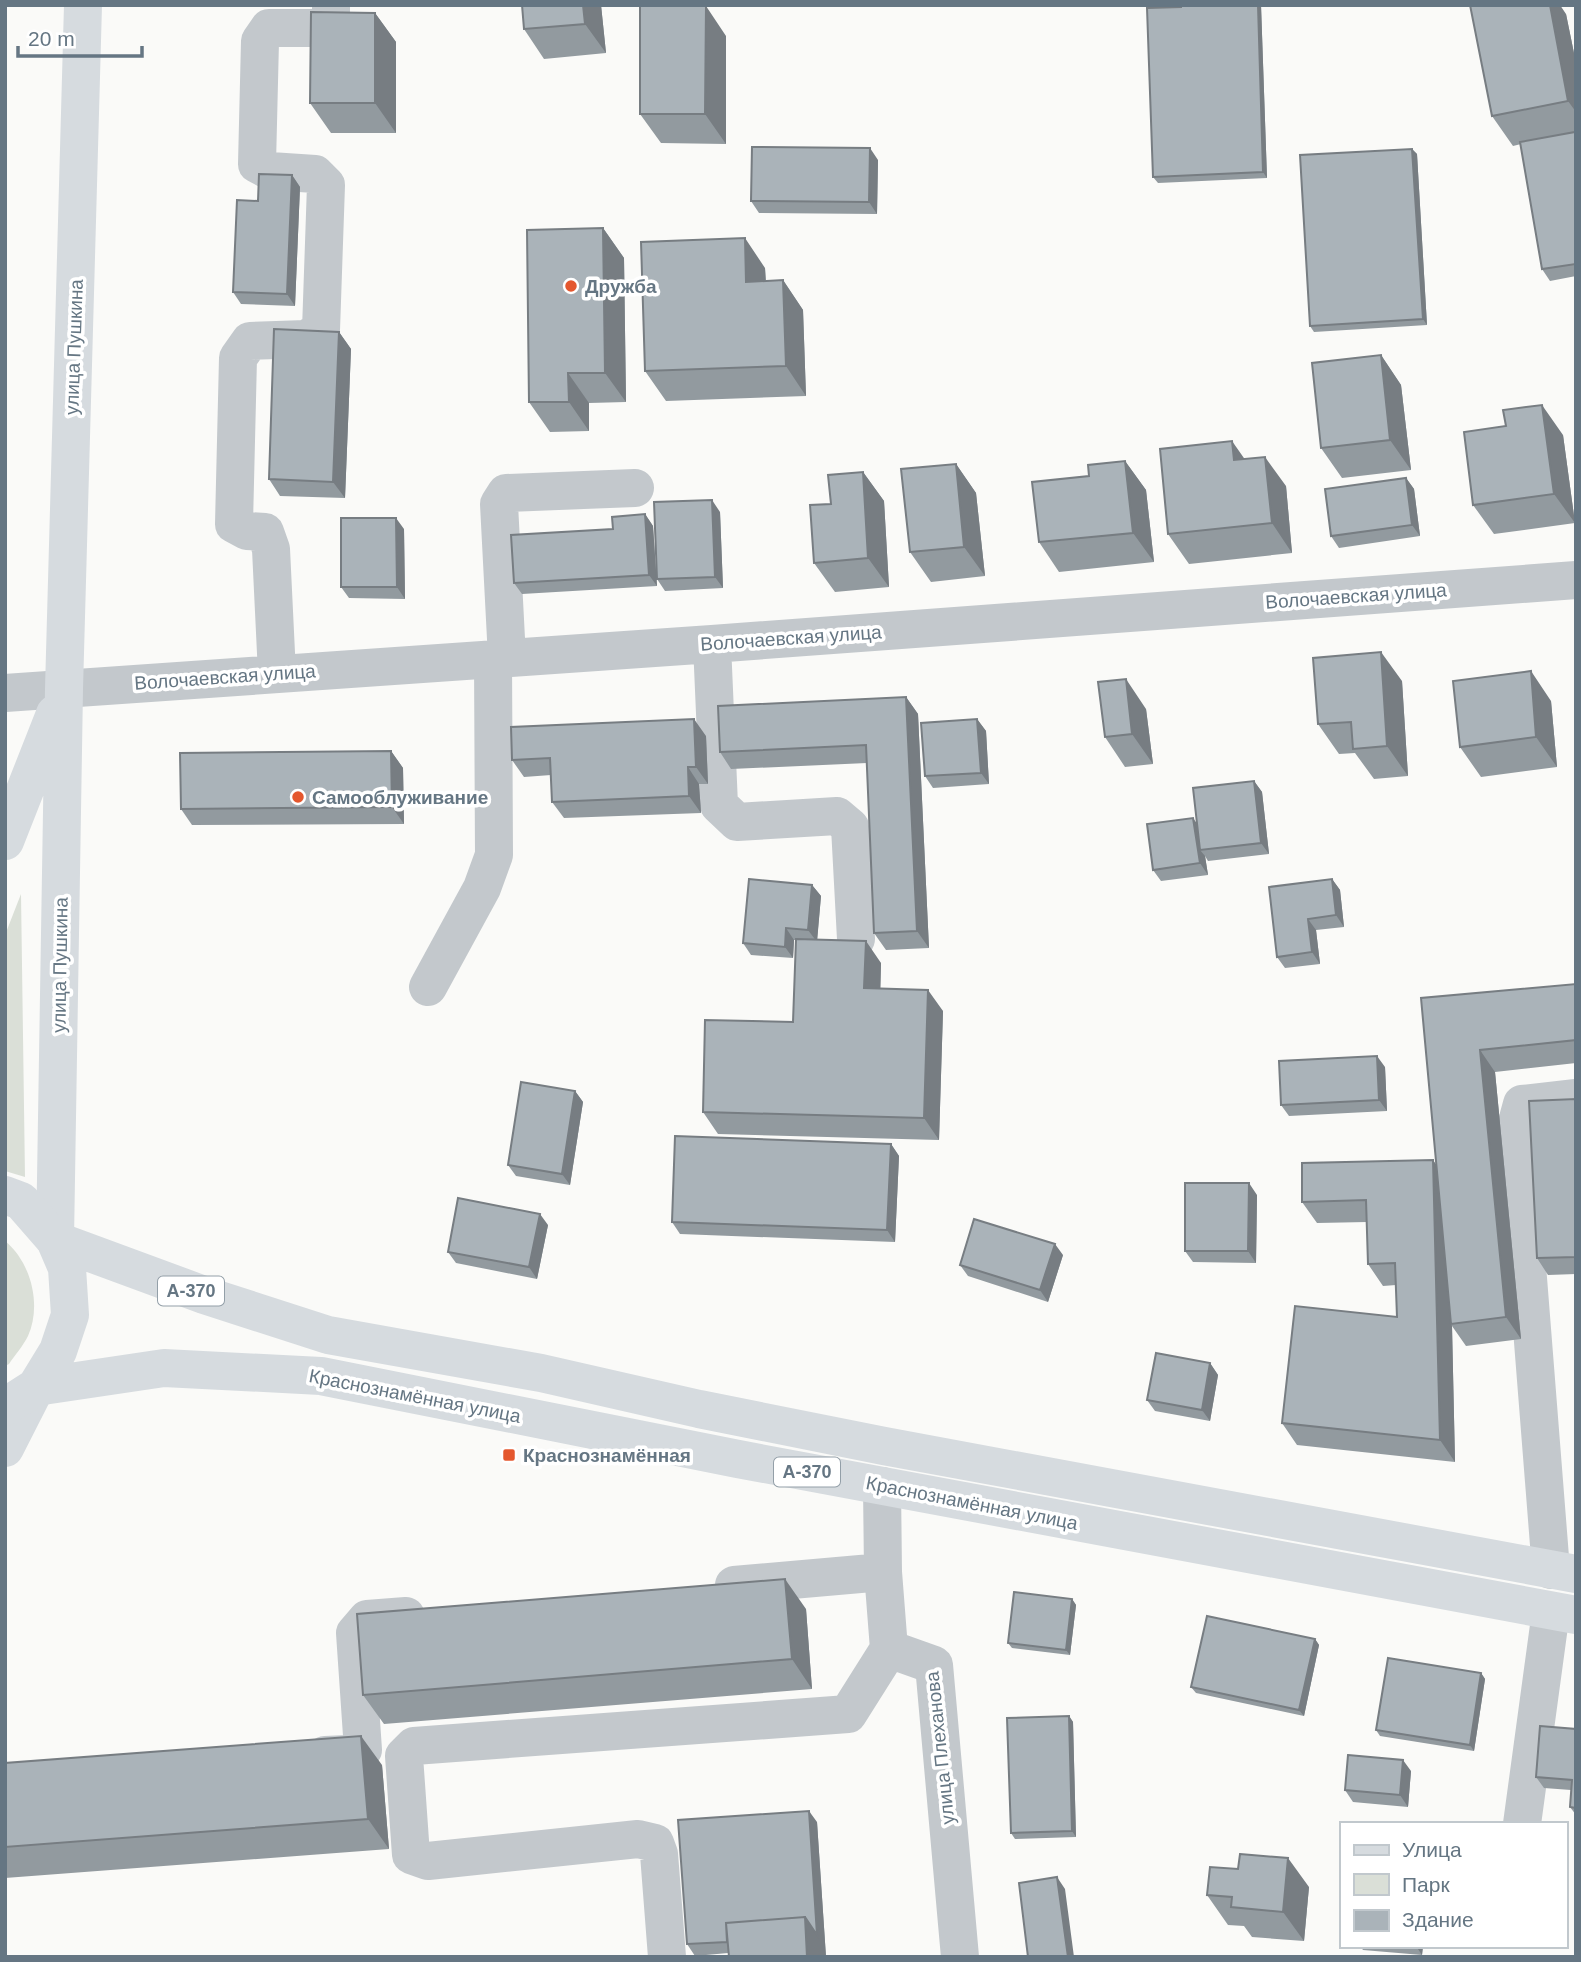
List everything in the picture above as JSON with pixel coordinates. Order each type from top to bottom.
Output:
[{"type":"main road","name":"улица Пушкина","points":[[55,1240],[64,690],[83,5]]},
{"type":"main road","name":"улица Пушкина","points":[[5,841],[64,690]]},
{"type":"main road","name":"А-370","points":[[5,1195],[21,1201],[55,1240],[67,1268],[70,1315],[58,1351],[21,1397]]},
{"type":"main road","name":"Краснознамённая улица","points":[[55,1240],[204,1295],[328,1335],[541,1373],[699,1409],[884,1446],[1564,1572]]},
{"type":"main road","name":"Краснознамённая улица","points":[[21,1397],[164,1368],[321,1376],[725,1457],[1563,1613]]},
{"type":"main road","points":[[5,1448],[21,1397]]},
{"type":"street","points":[[277,674],[271,548],[265,532],[247,531],[234,524],[238,358],[250,341],[306,339],[321,330],[327,185],[315,174],[271,171],[257,164],[260,41],[269,28],[322,29],[331,24],[331,5]]},
{"type":"street","points":[[428,987],[482,888],[494,855],[500,658],[499,504],[506,493],[635,488]]},
{"type":"street","name":"Волочаевская улица","points":[[5,693],[1576,580]]},
{"type":"street","points":[[712,644],[719,805],[737,822],[837,816],[849,827],[856,939]]},
{"type":"street","points":[[1564,1572],[1516,1126],[1522,1104],[1576,1098]]},
{"type":"street","points":[[667,1957],[659,1854],[655,1843],[638,1839],[428,1861],[411,1855],[404,1756],[414,1746],[848,1714],[889,1649],[883,1572],[882,1486]]},
{"type":"street","points":[[698,1589],[883,1572]]},
{"type":"street","points":[[296,1758],[348,1754],[363,1750],[355,1633],[367,1619],[436,1613]]},
{"type":"street","points":[[1522,1822],[1563,1613]]},
{"type":"street","name":"улица Плеханова","points":[[889,1649],[934,1665],[960,1957]]},
{"type":"green space","points":[[21,894],[25,1177],[5,1171],[5,935]]},
{"type":"green space","points":[[5,1241],[22,1260],[27,1272],[32,1285],[34,1311],[28,1336],[5,1366]]},
{"type":"building","points":[[522,5],[583,5],[585,24],[524,29]]},
{"type":"building","points":[[1258,5],[1263,172],[1153,177],[1147,8]]},
{"type":"building","points":[[1470,5],[1550,5],[1568,101],[1492,116]]},
{"type":"building","points":[[640,6],[706,6],[705,114],[640,114]]},
{"type":"building","points":[[311,12],[375,13],[375,103],[310,103]]},
{"type":"building","points":[[1575,132],[1576,264],[1542,269],[1520,142]]},
{"type":"building","points":[[752,147],[870,148],[869,202],[751,201]]},
{"type":"building","points":[[1412,149],[1423,319],[1310,326],[1300,155]]},
{"type":"building","points":[[259,174],[292,175],[287,294],[233,292],[237,200],[258,201]]},
{"type":"building","points":[[603,228],[605,373],[568,373],[569,402],[529,402],[527,230]]},
{"type":"building","points":[[745,238],[746,282],[783,280],[786,366],[645,371],[641,242]]},
{"type":"building","points":[[274,329],[339,332],[333,482],[269,479]]},
{"type":"building","points":[[1381,355],[1390,440],[1321,448],[1312,363]]},
{"type":"building","points":[[1542,405],[1554,494],[1473,505],[1464,432],[1506,426],[1503,410]]},
{"type":"building","points":[[1232,441],[1234,460],[1265,457],[1272,523],[1168,534],[1160,449]]},
{"type":"building","points":[[1125,461],[1133,533],[1039,542],[1032,482],[1089,476],[1088,465]]},
{"type":"building","points":[[956,464],[964,547],[910,552],[901,469]]},
{"type":"building","points":[[863,472],[868,558],[814,563],[810,505],[831,504],[828,475]]},
{"type":"building","points":[[1406,478],[1412,525],[1331,536],[1325,489]]},
{"type":"building","points":[[712,500],[715,577],[657,579],[654,502]]},
{"type":"building","points":[[645,514],[649,575],[514,583],[511,535],[613,529],[612,517]]},
{"type":"building","points":[[341,518],[396,518],[397,587],[341,587]]},
{"type":"building","points":[[1381,652],[1387,746],[1353,749],[1351,722],[1318,724],[1313,658]]},
{"type":"building","points":[[1531,671],[1536,737],[1460,747],[1453,681]]},
{"type":"building","points":[[1126,679],[1132,734],[1105,737],[1098,682]]},
{"type":"building","points":[[906,697],[917,931],[874,933],[866,745],[720,752],[718,706]]},
{"type":"building","points":[[694,719],[696,767],[688,767],[689,796],[552,802],[550,758],[512,760],[511,727]]},
{"type":"building","points":[[977,719],[981,773],[925,776],[921,723]]},
{"type":"building","name":"Самооблуживание","points":[[391,751],[392,807],[181,809],[180,753]]},
{"type":"building","points":[[1254,781],[1261,843],[1200,850],[1193,788]]},
{"type":"building","points":[[1193,818],[1200,863],[1153,870],[1147,824]]},
{"type":"building","points":[[749,879],[812,885],[808,930],[786,928],[785,947],[743,943]]},
{"type":"building","points":[[1332,879],[1336,915],[1308,919],[1312,952],[1277,957],[1269,887]]},
{"type":"building","points":[[796,939],[866,941],[864,988],[928,990],[924,1118],[703,1112],[705,1020],[793,1022]]},
{"type":"building","points":[[1576,984],[1576,1040],[1480,1050],[1506,1317],[1451,1324],[1421,998]]},
{"type":"building","points":[[1377,1056],[1379,1100],[1281,1105],[1279,1061]]},
{"type":"building","points":[[521,1082],[575,1091],[562,1174],[508,1165]]},
{"type":"building","points":[[1576,1099],[1576,1257],[1537,1258],[1529,1101]]},
{"type":"building","points":[[675,1136],[891,1144],[887,1230],[672,1222]]},
{"type":"building","points":[[1433,1160],[1440,1440],[1282,1423],[1295,1306],[1397,1317],[1395,1263],[1368,1264],[1366,1200],[1302,1202],[1302,1163]]},
{"type":"building","points":[[1185,1183],[1249,1183],[1248,1251],[1185,1251]]},
{"type":"building","points":[[458,1198],[540,1214],[529,1267],[448,1252]]},
{"type":"building","points":[[974,1219],[1055,1244],[1040,1290],[960,1265]]},
{"type":"building","points":[[1156,1353],[1210,1363],[1202,1410],[1147,1400]]},
{"type":"building","points":[[785,1579],[792,1659],[363,1695],[357,1614]]},
{"type":"building","points":[[1014,1592],[1072,1599],[1066,1650],[1008,1643]]},
{"type":"building","points":[[1207,1616],[1315,1639],[1299,1710],[1191,1687]]},
{"type":"building","points":[[1388,1658],[1481,1673],[1470,1745],[1376,1730]]},
{"type":"building","points":[[1069,1716],[1072,1831],[1011,1833],[1007,1718]]},
{"type":"building","points":[[1540,1726],[1576,1729],[1576,1808],[1570,1807],[1572,1780],[1536,1777]]},
{"type":"building","points":[[361,1736],[368,1819],[5,1847],[5,1763]]},
{"type":"building","points":[[1348,1755],[1403,1760],[1400,1795],[1345,1790]]},
{"type":"building","points":[[809,1811],[817,1935],[805,1917],[726,1923],[727,1942],[687,1944],[678,1820]]},
{"type":"building","points":[[1240,1854],[1288,1858],[1283,1912],[1231,1907],[1232,1897],[1207,1895],[1210,1867],[1238,1869]]},
{"type":"building","points":[[1057,1877],[1068,1957],[1028,1957],[1019,1883]]},
{"type":"building","points":[[805,1917],[807,1957],[729,1957],[726,1923]]},
{"type":"place","name":"Дружба","points":[[571,286]]},
{"type":"place","name":"Самооблуживание","points":[[298,797]]},
{"type":"place","name":"Краснознамённая","points":[[509,1455]]}]
